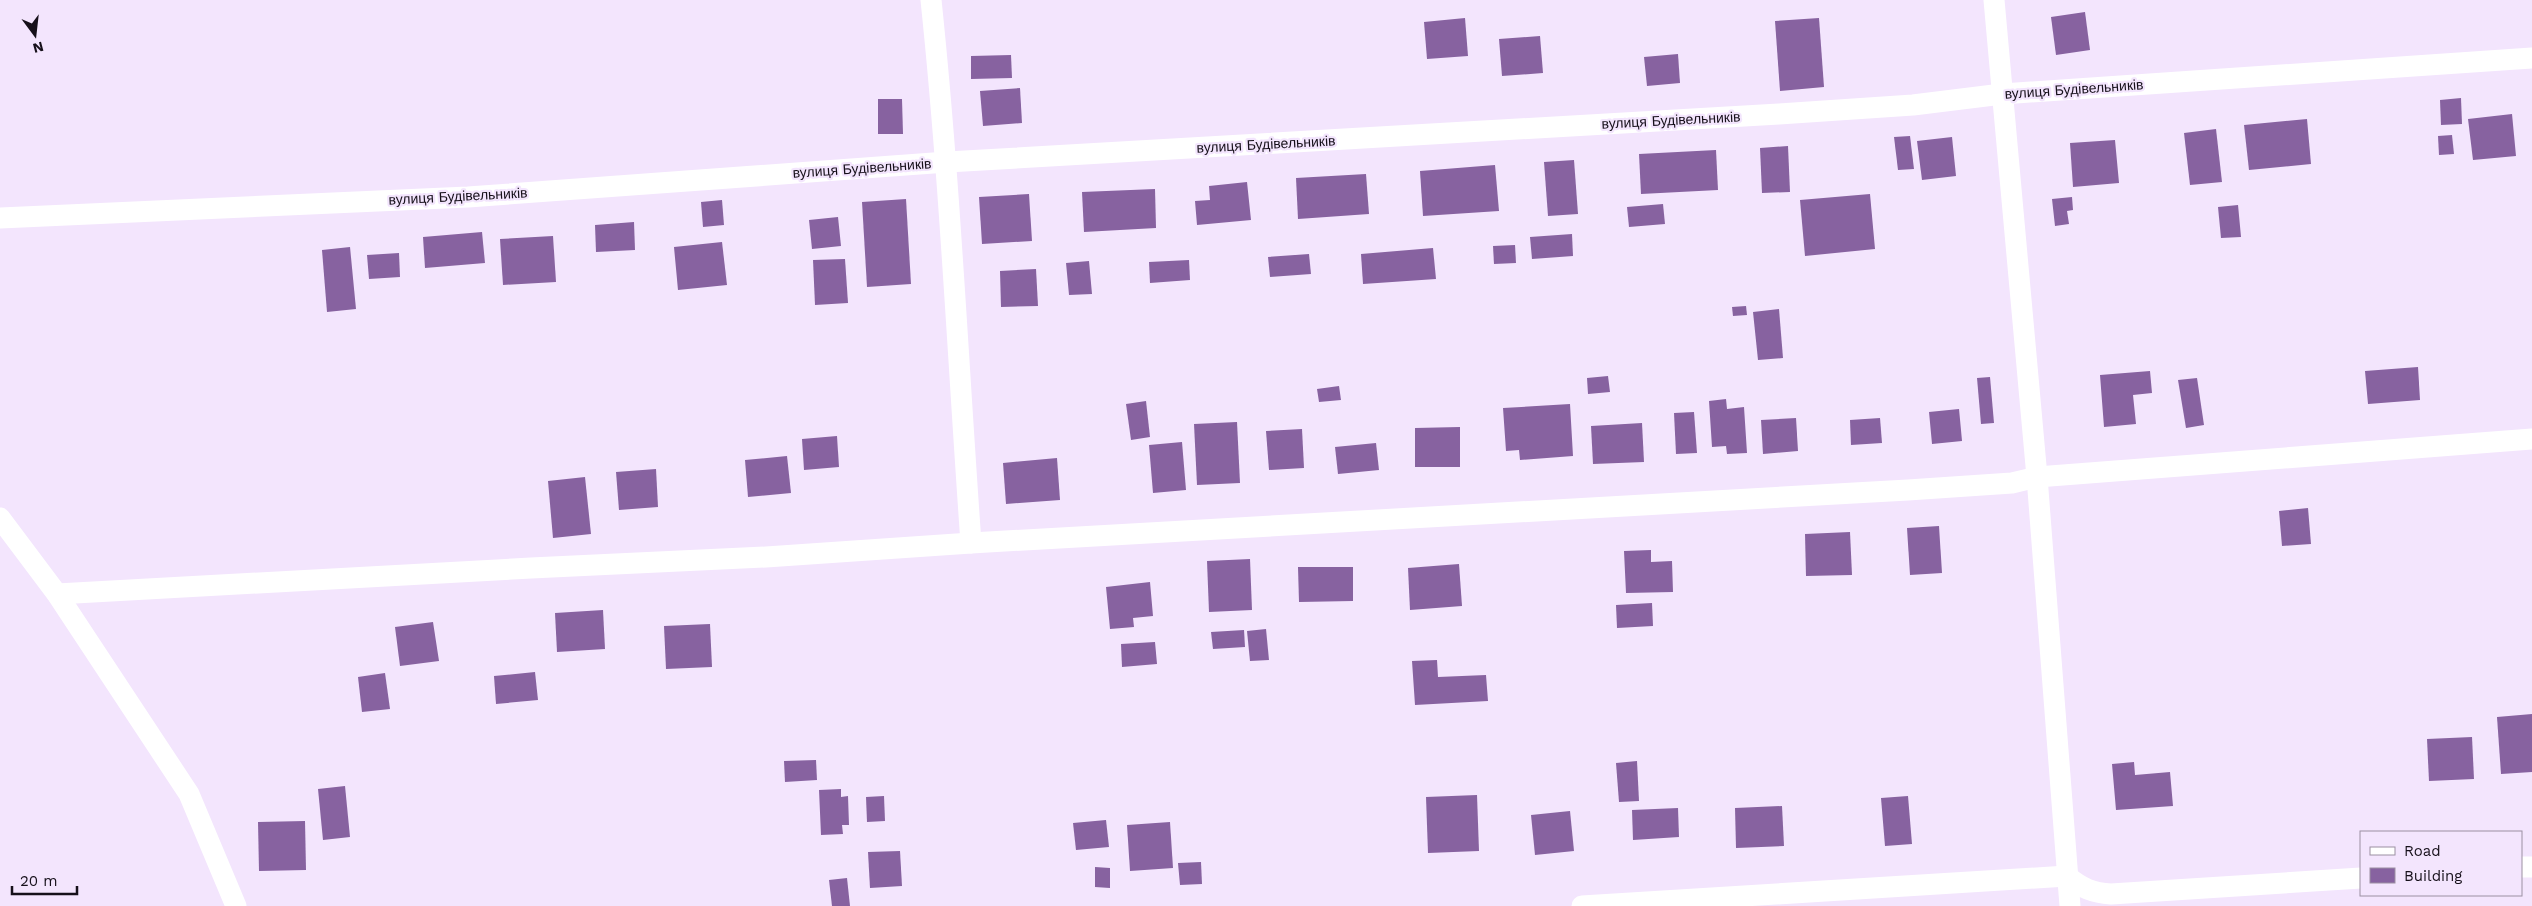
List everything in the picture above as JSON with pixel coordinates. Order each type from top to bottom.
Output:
[{"type":"street","points":[[931,0],[947,162],[948,218],[970,543]]},
{"type":"street","points":[[1994,0],[2037,477],[2070,906]]},
{"type":"street","name":"вулиця Будівельників","points":[[0,218],[468,197],[947,162],[1914,105],[2002,94],[2532,58]]},
{"type":"street","points":[[57,594],[766,557],[970,543],[1908,490],[2012,483],[2037,477],[2532,439]]},
{"type":"street","points":[[0,518],[57,594],[189,794],[236,906]]},
{"type":"street","points":[[1582,906],[2067,876],[2081,888],[2096,893],[2111,894],[2360,878]]},
{"type":"building","points":[[2085,12],[2090,50],[2056,55],[2051,17]]},
{"type":"building","points":[[1465,18],[1468,56],[1427,59],[1424,22]]},
{"type":"building","points":[[1819,18],[1824,87],[1780,91],[1775,21]]},
{"type":"building","points":[[1540,36],[1543,73],[1502,76],[1499,39]]},
{"type":"building","points":[[1678,54],[1680,83],[1647,86],[1644,57]]},
{"type":"building","points":[[1011,55],[1012,78],[971,79],[971,56]]},
{"type":"building","points":[[1020,88],[1022,123],[983,126],[980,91]]},
{"type":"building","points":[[2461,98],[2462,124],[2441,125],[2440,100]]},
{"type":"building","points":[[878,99],[902,99],[903,134],[878,134]]},
{"type":"building","points":[[2512,114],[2516,156],[2473,160],[2468,119]]},
{"type":"building","points":[[2307,119],[2311,164],[2249,170],[2244,125]]},
{"type":"building","points":[[2216,129],[2222,182],[2190,185],[2184,133]]},
{"type":"building","points":[[2452,135],[2454,154],[2439,155],[2438,136]]},
{"type":"building","points":[[1910,136],[1914,169],[1898,170],[1894,137]]},
{"type":"building","points":[[1952,137],[1956,176],[1922,180],[1917,141]]},
{"type":"building","points":[[2115,140],[2119,183],[2073,187],[2070,143]]},
{"type":"building","points":[[1788,146],[1790,192],[1762,193],[1760,148]]},
{"type":"building","points":[[1716,150],[1718,190],[1641,194],[1639,154]]},
{"type":"building","points":[[1574,160],[1578,214],[1548,216],[1544,162]]},
{"type":"building","points":[[1495,165],[1499,211],[1423,216],[1420,171]]},
{"type":"building","points":[[1366,174],[1369,214],[1298,219],[1296,178]]},
{"type":"building","points":[[1247,182],[1251,220],[1197,225],[1195,201],[1210,200],[1209,186]]},
{"type":"building","points":[[1155,189],[1156,228],[1084,232],[1082,192]]},
{"type":"building","points":[[1029,194],[1032,241],[982,244],[979,197]]},
{"type":"building","points":[[1870,194],[1875,249],[1805,256],[1800,200]]},
{"type":"building","points":[[2072,197],[2073,210],[2067,211],[2069,224],[2055,226],[2052,199]]},
{"type":"building","points":[[906,199],[911,284],[867,287],[862,202]]},
{"type":"building","points":[[722,200],[724,225],[703,227],[701,202]]},
{"type":"building","points":[[1663,204],[1665,224],[1629,227],[1627,207]]},
{"type":"building","points":[[2238,205],[2241,237],[2221,238],[2218,207]]},
{"type":"building","points":[[838,217],[841,246],[812,249],[809,220]]},
{"type":"building","points":[[634,222],[635,250],[596,252],[595,225]]},
{"type":"building","points":[[482,232],[485,263],[425,268],[423,237]]},
{"type":"building","points":[[1572,234],[1573,256],[1532,259],[1530,237]]},
{"type":"building","points":[[553,236],[556,282],[503,285],[500,239]]},
{"type":"building","points":[[722,242],[727,285],[678,290],[674,247]]},
{"type":"building","points":[[1515,245],[1516,263],[1494,264],[1493,246]]},
{"type":"building","points":[[350,247],[356,309],[327,312],[322,250]]},
{"type":"building","points":[[1433,248],[1436,279],[1363,284],[1361,254]]},
{"type":"building","points":[[399,253],[400,277],[369,279],[367,255]]},
{"type":"building","points":[[1309,254],[1311,274],[1270,277],[1268,257]]},
{"type":"building","points":[[845,259],[848,303],[815,305],[813,260]]},
{"type":"building","points":[[1189,260],[1190,280],[1150,283],[1149,262]]},
{"type":"building","points":[[1089,261],[1092,294],[1069,295],[1066,263]]},
{"type":"building","points":[[1036,269],[1038,306],[1001,307],[1000,271]]},
{"type":"building","points":[[1746,306],[1747,315],[1733,316],[1732,307]]},
{"type":"building","points":[[1779,309],[1783,358],[1758,360],[1753,312]]},
{"type":"building","points":[[2418,367],[2420,400],[2368,404],[2365,371]]},
{"type":"building","points":[[2150,371],[2152,393],[2133,395],[2136,424],[2104,427],[2100,375]]},
{"type":"building","points":[[1608,376],[1610,392],[1588,394],[1587,378]]},
{"type":"building","points":[[1990,377],[1994,423],[1981,424],[1977,378]]},
{"type":"building","points":[[2197,378],[2204,425],[2186,428],[2178,380]]},
{"type":"building","points":[[1339,386],[1341,400],[1319,402],[1317,389]]},
{"type":"building","points":[[1726,399],[1727,409],[1744,407],[1747,453],[1727,454],[1726,446],[1712,447],[1709,401]]},
{"type":"building","points":[[1146,401],[1150,437],[1131,440],[1126,404]]},
{"type":"building","points":[[1570,404],[1573,456],[1520,460],[1519,450],[1506,451],[1503,408]]},
{"type":"building","points":[[1959,409],[1962,441],[1932,444],[1929,412]]},
{"type":"building","points":[[1694,412],[1697,453],[1676,454],[1674,413]]},
{"type":"building","points":[[1796,418],[1798,451],[1763,454],[1761,420]]},
{"type":"building","points":[[1880,418],[1882,443],[1851,445],[1850,420]]},
{"type":"building","points":[[1237,422],[1240,483],[1197,485],[1194,424]]},
{"type":"building","points":[[1642,423],[1644,462],[1593,464],[1591,426]]},
{"type":"building","points":[[1460,427],[1460,467],[1415,467],[1415,428]]},
{"type":"building","points":[[1302,429],[1304,468],[1269,470],[1266,431]]},
{"type":"building","points":[[837,436],[839,467],[804,470],[802,439]]},
{"type":"building","points":[[1182,442],[1186,490],[1153,493],[1149,445]]},
{"type":"building","points":[[1376,443],[1379,470],[1338,474],[1335,447]]},
{"type":"building","points":[[787,456],[791,493],[748,497],[745,460]]},
{"type":"building","points":[[1057,458],[1060,500],[1006,504],[1003,463]]},
{"type":"building","points":[[656,469],[658,507],[619,510],[616,472]]},
{"type":"building","points":[[585,477],[591,534],[553,538],[548,481]]},
{"type":"building","points":[[2308,508],[2311,544],[2282,546],[2279,511]]},
{"type":"building","points":[[1939,526],[1942,573],[1910,575],[1907,528]]},
{"type":"building","points":[[1850,532],[1852,575],[1806,576],[1805,534]]},
{"type":"building","points":[[1651,550],[1651,562],[1672,561],[1673,592],[1626,593],[1624,551]]},
{"type":"building","points":[[1250,559],[1252,610],[1209,612],[1207,561]]},
{"type":"building","points":[[1459,564],[1462,606],[1410,610],[1408,568]]},
{"type":"building","points":[[1298,567],[1353,567],[1353,601],[1299,602]]},
{"type":"building","points":[[1150,582],[1153,616],[1133,618],[1134,627],[1110,629],[1106,587]]},
{"type":"building","points":[[1652,603],[1653,626],[1617,628],[1616,605]]},
{"type":"building","points":[[603,610],[605,649],[557,652],[555,613]]},
{"type":"building","points":[[433,622],[439,661],[400,666],[395,627]]},
{"type":"building","points":[[710,624],[712,667],[666,669],[664,626]]},
{"type":"building","points":[[1266,629],[1269,660],[1250,661],[1247,631]]},
{"type":"building","points":[[1244,630],[1245,647],[1213,649],[1211,632]]},
{"type":"building","points":[[1155,642],[1157,664],[1122,667],[1121,644]]},
{"type":"building","points":[[1437,660],[1438,677],[1486,675],[1488,701],[1415,705],[1412,661]]},
{"type":"building","points":[[535,672],[538,700],[496,704],[494,676]]},
{"type":"building","points":[[385,673],[390,709],[362,712],[358,677]]},
{"type":"building","points":[[2532,714],[2532,772],[2501,774],[2497,717]]},
{"type":"building","points":[[2472,737],[2474,779],[2429,781],[2427,739]]},
{"type":"building","points":[[816,760],[817,780],[785,782],[784,761]]},
{"type":"building","points":[[1637,761],[1639,801],[1619,802],[1616,763]]},
{"type":"building","points":[[2134,762],[2135,775],[2170,772],[2173,806],[2116,810],[2112,764]]},
{"type":"building","points":[[345,786],[350,837],[323,840],[318,789]]},
{"type":"building","points":[[841,789],[841,797],[848,796],[849,825],[842,825],[843,834],[821,835],[819,790]]},
{"type":"building","points":[[1477,795],[1479,851],[1428,853],[1426,797]]},
{"type":"building","points":[[884,796],[885,821],[867,822],[866,797]]},
{"type":"building","points":[[1908,796],[1912,844],[1885,846],[1881,798]]},
{"type":"building","points":[[1782,806],[1784,846],[1736,848],[1735,808]]},
{"type":"building","points":[[1678,808],[1679,837],[1633,840],[1632,810]]},
{"type":"building","points":[[1570,811],[1574,851],[1535,855],[1531,815]]},
{"type":"building","points":[[1106,820],[1109,847],[1076,850],[1073,823]]},
{"type":"building","points":[[305,821],[306,870],[259,871],[258,822]]},
{"type":"building","points":[[1170,822],[1173,868],[1130,871],[1127,825]]},
{"type":"building","points":[[900,851],[902,886],[870,888],[868,852]]},
{"type":"building","points":[[1201,862],[1202,884],[1180,885],[1178,863]]},
{"type":"building","points":[[1095,867],[1110,868],[1110,888],[1095,887]]},
{"type":"building","points":[[847,878],[850,906],[832,906],[829,880]]}]
